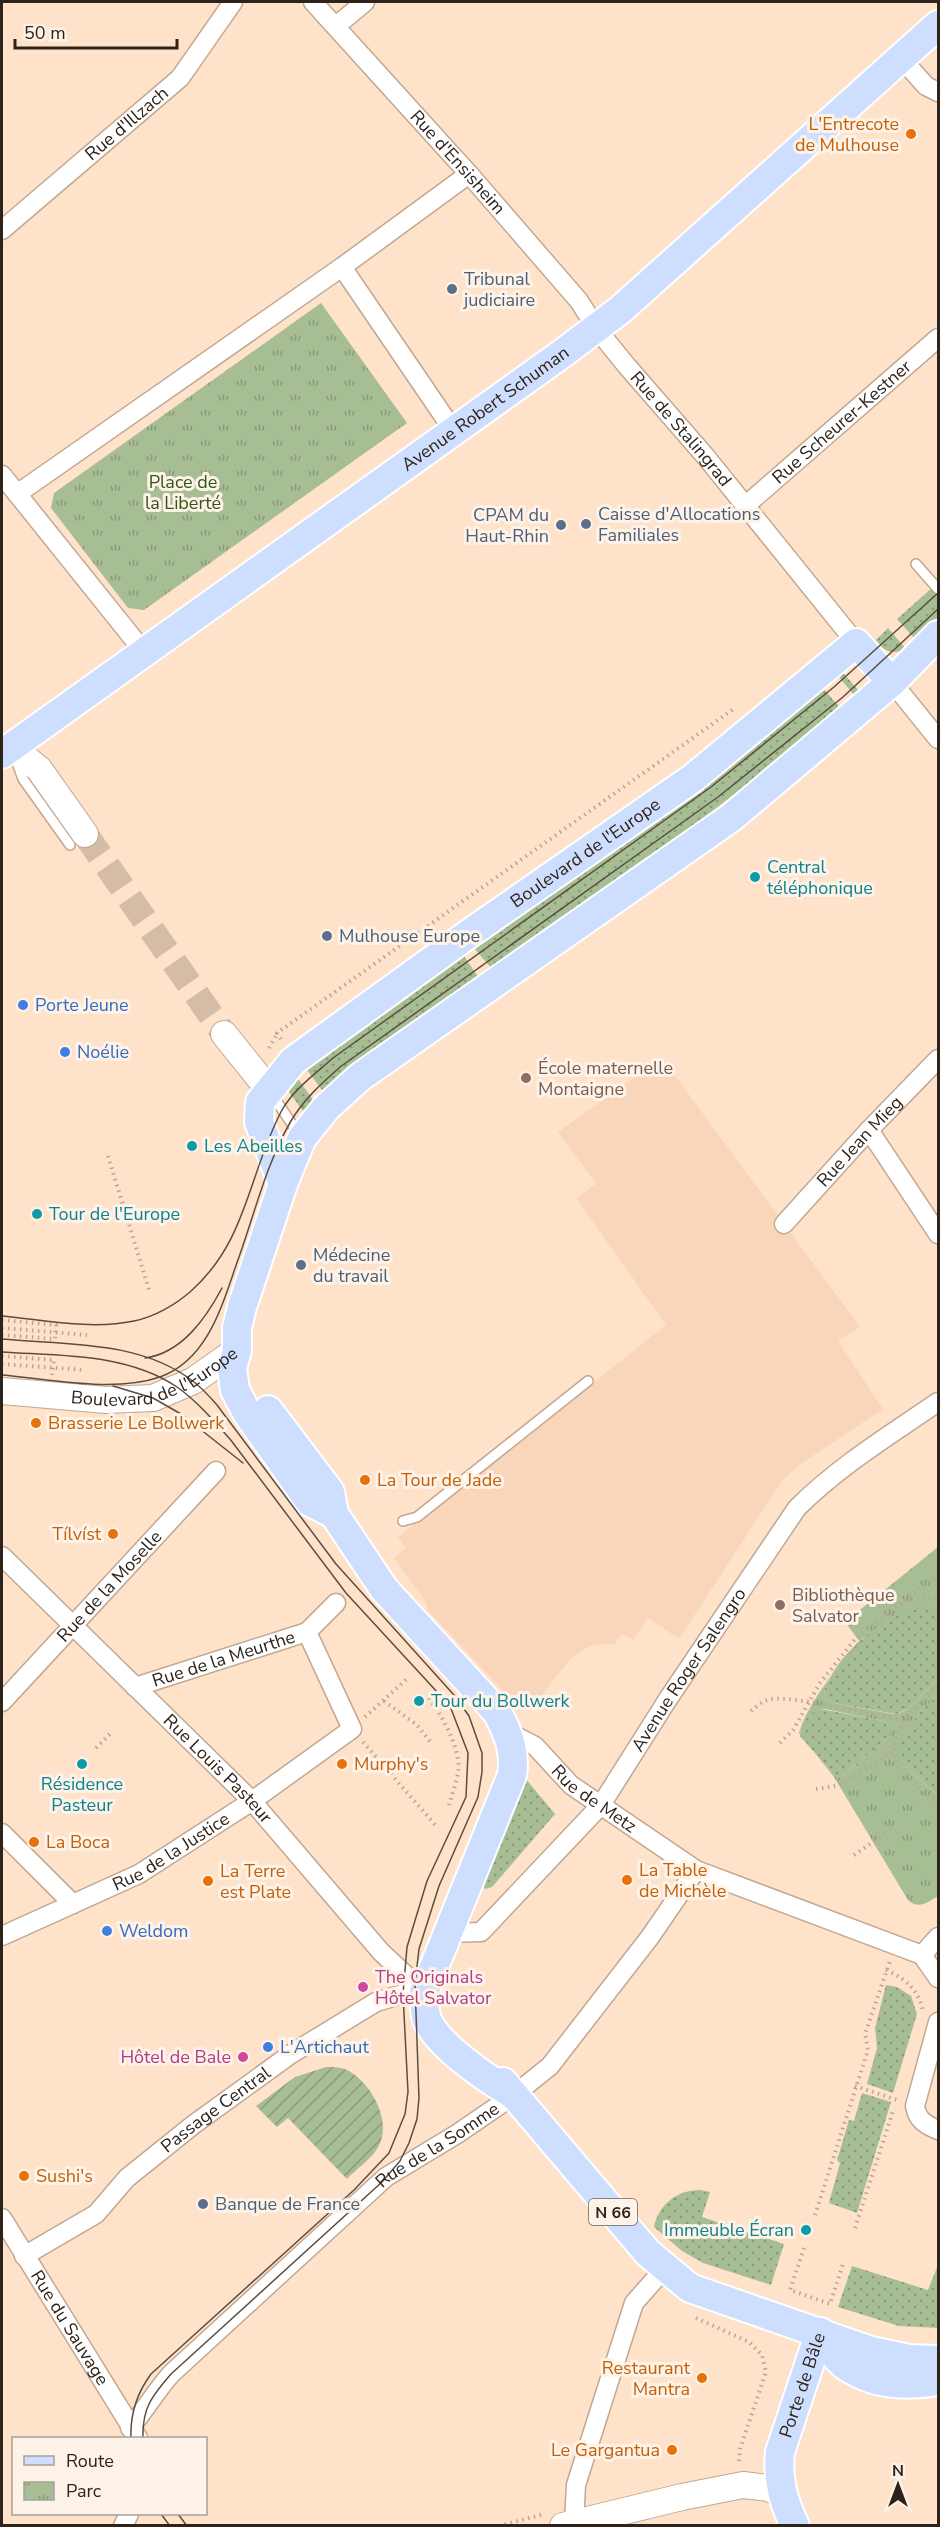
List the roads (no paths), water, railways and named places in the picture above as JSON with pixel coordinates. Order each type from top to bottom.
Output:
[{"type":"main road","name":"Avenue Robert Schuman","points":[[5,744],[144,652],[620,310],[939,25]]},
{"type":"main road","name":"Boulevard de l'Europe","points":[[237,1350],[237,1328],[242,1306],[283,1184],[302,1138],[326,1108],[360,1077],[732,818],[892,682],[939,635]]},
{"type":"main road","points":[[856,643],[892,682]]},
{"type":"main road","name":"Boulevard de l'Europe","points":[[283,1184],[259,1122],[260,1101],[293,1061],[470,933],[693,778],[856,643]]},
{"type":"main road","name":"Rue de Metz","points":[[237,1350],[266,1406],[330,1492],[333,1514],[384,1589],[496,1712],[508,1732]]},
{"type":"main road","points":[[424,1992],[512,1775],[513,1750],[508,1732]]},
{"type":"main road","name":"Rue Louis Pasteur","points":[[424,1992],[648,2253],[664,2269],[690,2288],[730,2303]]},
{"type":"main road","name":"Porte de Bâle","points":[[730,2303],[820,2332],[780,2452],[778,2466],[782,2494],[795,2526]]},
{"type":"main road","points":[[820,2332],[845,2366],[863,2374],[895,2384],[939,2381]]},
{"type":"main road","name":"N 66","points":[[820,2332],[892,2356],[939,2360]]},
{"type":"street","name":"Rue d'Illzach","points":[[2,230],[180,78],[233,2]]},
{"type":"street","name":"Rue d'Ensisheim","points":[[313,2],[469,174],[579,301],[596,328]]},
{"type":"street","points":[[336,26],[365,2]]},
{"type":"street","points":[[901,58],[926,86],[939,92]]},
{"type":"street","points":[[17,494],[342,267],[469,174]]},
{"type":"street","points":[[342,267],[453,430]]},
{"type":"street","name":"Rue de Stalingrad","points":[[596,328],[856,643]]},
{"type":"street","name":"Rue Scheurer-Kestner","points":[[745,506],[939,338]]},
{"type":"street","points":[[2,475],[144,652]]},
{"type":"street","points":[[892,682],[939,739]]},
{"type":"street","points":[[5,744],[39,769],[77,840]]},
{"type":"street","points":[[224,1034],[269,1090]]},
{"type":"street","name":"Rue Jean Mieg","points":[[784,1224],[869,1130],[939,1059]]},
{"type":"street","points":[[869,1130],[939,1234]]},
{"type":"street","name":"Boulevard de l'Europe","points":[[2,1391],[106,1400],[153,1398],[193,1381],[237,1350]]},
{"type":"street","name":"Avenue Roger Salengro","points":[[447,1933],[480,1932],[601,1805],[668,1699],[797,1508],[836,1473],[939,1402]]},
{"type":"street","name":"Rue de la Moselle","points":[[2,1702],[216,1471]]},
{"type":"street","name":"Rue Louis Pasteur","points":[[2,1556],[252,1801],[381,1952],[424,1992]]},
{"type":"street","name":"Rue de la Meurthe","points":[[135,1687],[307,1632],[336,1603]]},
{"type":"street","name":"Rue de la Justice","points":[[2,1936],[139,1874],[252,1801],[352,1729],[307,1632]]},
{"type":"street","name":"Rue de Metz","points":[[508,1732],[535,1746],[571,1785],[696,1870],[922,1955],[938,1975]]},
{"type":"street","points":[[2,1833],[74,1904]]},
{"type":"street","name":"Rue de la Somme","points":[[134,2433],[154,2394],[180,2366],[386,2177],[427,2150],[457,2134],[514,2095],[550,2066],[650,1937],[696,1870]]},
{"type":"street","points":[[922,1955],[939,1937]]},
{"type":"street","name":"Passage Central","points":[[24,2256],[96,2214],[128,2178],[193,2125],[291,2054],[376,2002],[403,1994],[424,1992]]},
{"type":"street","points":[[931,2022],[915,2106],[916,2115],[921,2121],[939,2130]]},
{"type":"street","name":"Rue du Sauvage","points":[[2,2218],[134,2433]]},
{"type":"street","points":[[664,2269],[634,2303],[576,2485],[569,2524],[743,2485],[768,2488],[782,2494]]},
{"type":"lane","points":[[916,564],[939,589]]},
{"type":"lane","points":[[269,1090],[302,1138]]},
{"type":"lane","points":[[403,1521],[417,1517],[588,1381]]},
{"type":"tunnel","points":[[85,834],[224,1034]]},
{"type":"tram line","points":[[2,1316],[68,1323],[118,1324],[149,1317],[184,1297],[209,1272],[224,1251],[236,1229],[261,1158],[282,1110],[305,1082],[333,1058],[711,787],[834,687],[938,593]]},
{"type":"tram line","points":[[2,1375],[81,1384],[122,1384],[160,1377],[191,1357],[203,1343],[220,1310],[275,1153],[291,1121],[307,1099],[340,1067],[718,797],[843,697],[938,609]]},
{"type":"tram line","points":[[145,1358],[158,1355],[181,1342],[200,1322],[222,1288]]},
{"type":"tram line","points":[[2,1339],[76,1344],[127,1352],[150,1358],[173,1368],[197,1384],[217,1405],[336,1564],[454,1695],[469,1716],[482,1753],[478,1797],[439,1886],[419,1949],[415,1984],[419,2098],[417,2119],[409,2143],[400,2161],[382,2182],[171,2374],[158,2389],[146,2410],[143,2437]]},
{"type":"tram line","points":[[2,1352],[92,1358],[115,1362],[157,1376],[191,1398],[230,1439],[346,1593],[450,1706],[468,1753],[466,1797],[427,1881],[407,1947],[403,1994],[408,2092],[405,2114],[389,2153],[354,2190],[151,2374],[135,2404],[131,2437]]},
{"type":"tram line","points":[[113,1386],[153,1398],[181,1414],[243,1463]]},
{"type":"tram line","points":[[162,2515],[170,2526]]},
{"type":"tram line","points":[[179,2515],[187,2526]]},
{"type":"place","name":"L'Entrecote de Mulhouse","points":[[911,134]]},
{"type":"place","name":"Tribunal judiciaire","points":[[452,289]]},
{"type":"place","name":"Caisse d'Allocations Familiales","points":[[586,524]]},
{"type":"place","name":"CPAM du Haut-Rhin","points":[[561,525]]},
{"type":"place","name":"Central téléphonique","points":[[755,877]]},
{"type":"place","name":"Mulhouse Europe","points":[[327,936]]},
{"type":"place","name":"Porte Jeune","points":[[23,1005]]},
{"type":"place","name":"Noélie","points":[[65,1052]]},
{"type":"place","name":"École maternelle Montaigne","points":[[526,1078]]},
{"type":"place","name":"Les Abeilles","points":[[192,1146]]},
{"type":"place","name":"Tour de l'Europe","points":[[37,1214]]},
{"type":"place","name":"Médecine du travail","points":[[301,1265]]},
{"type":"place","name":"Brasserie Le Bollwerk","points":[[36,1423]]},
{"type":"place","name":"La Tour de Jade","points":[[365,1480]]},
{"type":"place","name":"Tílvíst","points":[[113,1534]]},
{"type":"place","name":"Bibliothèque Salvator","points":[[780,1605]]},
{"type":"place","name":"Tour du Bollwerk","points":[[419,1701]]},
{"type":"place","name":"Résidence Pasteur","points":[[82,1764]]},
{"type":"place","name":"Murphy's","points":[[342,1764]]},
{"type":"place","name":"La Boca","points":[[34,1842]]},
{"type":"place","name":"La Table de Michèle","points":[[627,1880]]},
{"type":"place","name":"La Terre est Plate","points":[[208,1881]]},
{"type":"place","name":"Weldom","points":[[107,1931]]},
{"type":"place","name":"The Originals Hôtel Salvator","points":[[363,1987]]},
{"type":"place","name":"L'Artichaut","points":[[268,2047]]},
{"type":"place","name":"Hôtel de Bale","points":[[243,2057]]},
{"type":"place","name":"Sushi's","points":[[24,2176]]},
{"type":"place","name":"Banque de France","points":[[203,2204]]},
{"type":"place","name":"Immeuble Écran","points":[[806,2230]]},
{"type":"place","name":"Restaurant Mantra","points":[[702,2378]]},
{"type":"place","name":"Le Gargantua","points":[[672,2450]]},
{"type":"park label","name":"Place de la Liberté","points":[[183,492]]}]
